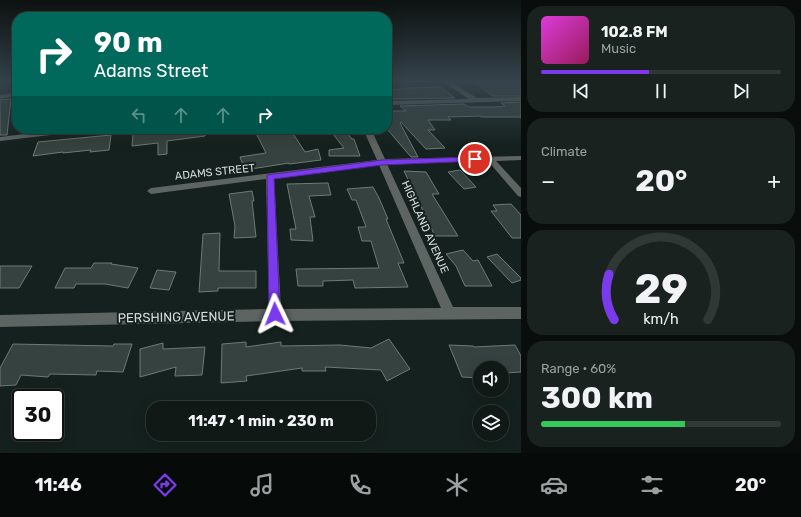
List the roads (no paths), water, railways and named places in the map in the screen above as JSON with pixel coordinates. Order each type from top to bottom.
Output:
[{"type":"street","points":[[0,139],[42,134]]},
{"type":"street","name":"HIGHLAND AVENUE","points":[[369,134],[450,314]]},
{"type":"street","name":"ADAMS STREET","points":[[151,191],[382,162],[521,158]]},
{"type":"street","points":[[490,159],[521,194]]},
{"type":"street","points":[[270,177],[275,314]]},
{"type":"street","name":"PERSHING AVENUE","points":[[0,321],[275,314],[521,313]]}]
